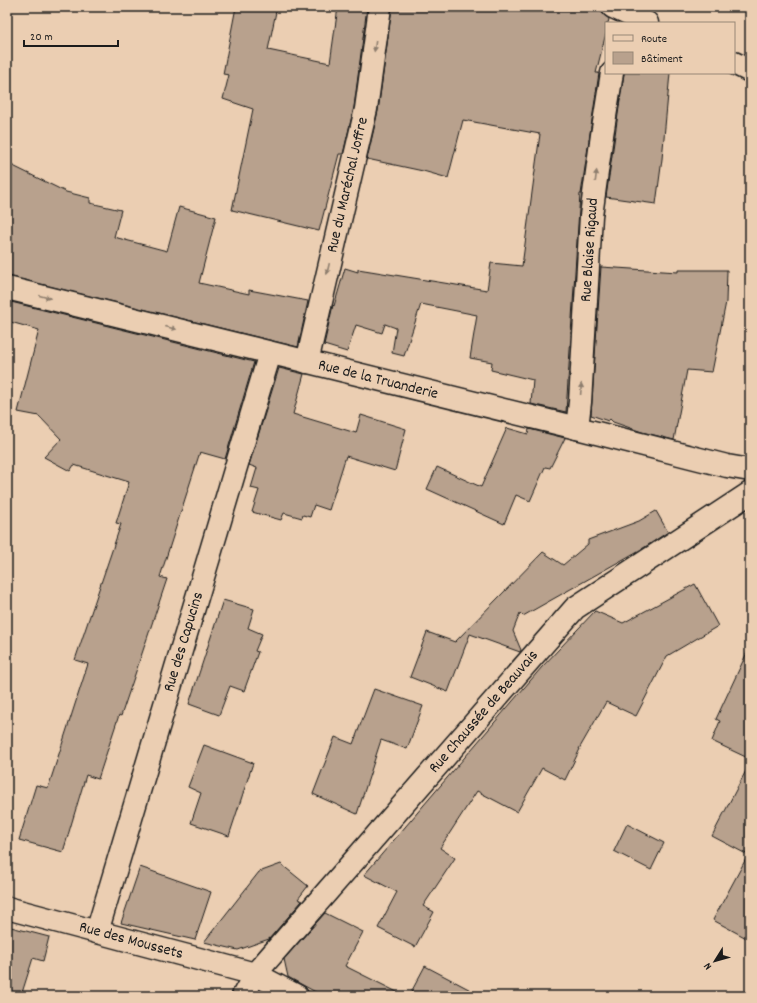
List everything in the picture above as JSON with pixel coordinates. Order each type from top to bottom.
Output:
[{"type":"street","name":"Rue du Maréchal Joffre","points":[[307,362],[366,108],[380,7]]},
{"type":"street","points":[[621,12],[646,22]]},
{"type":"street","points":[[735,64],[750,71]]},
{"type":"street","name":"Rue Blaise Rigaud","points":[[577,428],[580,402],[591,216],[612,74]]},
{"type":"street","name":"Rue de la Truanderie","points":[[7,288],[727,466],[750,470]]},
{"type":"street","name":"Rue des Capucins","points":[[98,932],[270,353]]},
{"type":"street","name":"Rue Chaussée de Beauvais","points":[[243,996],[255,974],[575,608],[750,493]]},
{"type":"street","name":"Rue des Moussets","points":[[7,908],[255,974],[298,996]]},
{"type":"building","points":[[236,7],[277,7],[268,50],[330,63],[338,7],[367,7],[354,107],[343,154],[339,154],[319,231],[232,210],[253,109],[223,99],[229,75],[223,74]]},
{"type":"building","points":[[392,7],[601,7],[603,14],[609,19],[608,22],[605,22],[605,37],[596,73],[599,73],[580,194],[566,412],[531,404],[533,380],[491,370],[492,362],[470,358],[477,315],[421,304],[404,356],[392,353],[396,328],[385,324],[382,333],[356,325],[347,352],[324,345],[333,305],[334,306],[345,268],[358,272],[358,269],[487,290],[491,263],[522,266],[540,134],[463,120],[448,178],[367,159],[378,111]]},
{"type":"building","points":[[624,74],[670,74],[656,204],[606,197]]},
{"type":"building","points":[[7,163],[66,192],[90,198],[90,203],[121,210],[114,237],[167,251],[179,207],[216,217],[199,283],[249,294],[249,290],[308,301],[298,347],[7,276]]},
{"type":"building","points":[[601,267],[678,272],[678,270],[727,270],[726,302],[712,372],[687,370],[674,440],[642,432],[613,422],[610,419],[608,421],[591,415]]},
{"type":"building","points":[[7,301],[254,362],[225,459],[200,452],[160,577],[167,579],[121,716],[119,715],[98,779],[86,775],[63,852],[19,840],[36,785],[48,788],[88,664],[75,660],[121,524],[116,523],[129,482],[74,465],[70,471],[44,457],[61,439],[39,416],[18,412],[39,330],[7,321]]},
{"type":"building","points":[[279,368],[304,374],[293,414],[356,433],[361,415],[406,429],[395,471],[346,456],[329,510],[314,505],[310,517],[303,515],[302,518],[284,513],[281,520],[252,512],[259,490],[251,488],[257,468],[249,465]]},
{"type":"building","points":[[507,428],[528,434],[529,429],[565,438],[550,468],[545,467],[530,501],[516,495],[504,524],[427,489],[437,467],[481,487]]},
{"type":"building","points":[[656,511],[668,532],[645,547],[523,616],[520,613],[513,631],[521,650],[520,652],[470,634],[448,692],[410,677],[427,632],[455,642],[543,552],[563,565],[588,544],[588,540],[639,521]]},
{"type":"building","points":[[695,584],[718,626],[667,656],[636,716],[606,702],[579,749],[565,780],[542,768],[517,812],[477,791],[440,848],[455,858],[423,906],[434,912],[415,947],[378,928],[397,892],[364,875],[542,667],[595,611],[623,623]]},
{"type":"building","points":[[223,600],[254,609],[248,628],[262,634],[255,651],[258,652],[244,691],[230,686],[219,715],[189,704]]},
{"type":"building","points":[[750,646],[750,759],[712,741],[720,721],[716,719]]},
{"type":"building","points":[[374,689],[423,706],[407,749],[381,740],[357,814],[313,794],[335,737],[353,744]]},
{"type":"building","points":[[204,745],[253,763],[229,836],[191,823],[201,793],[188,787]]},
{"type":"building","points":[[750,763],[750,940],[713,920],[748,855],[712,836]]},
{"type":"building","points":[[627,824],[664,843],[651,870],[614,851]]},
{"type":"building","points":[[281,864],[308,886],[298,899],[302,901],[269,939],[238,950],[204,942],[259,872]]},
{"type":"building","points":[[140,867],[211,892],[195,940],[121,923]]},
{"type":"building","points":[[325,913],[363,932],[345,966],[405,996],[323,996],[288,977],[284,959]]},
{"type":"building","points":[[7,926],[49,937],[43,961],[33,958],[21,996],[7,996]]},
{"type":"building","points":[[425,966],[482,996],[409,996]]}]
